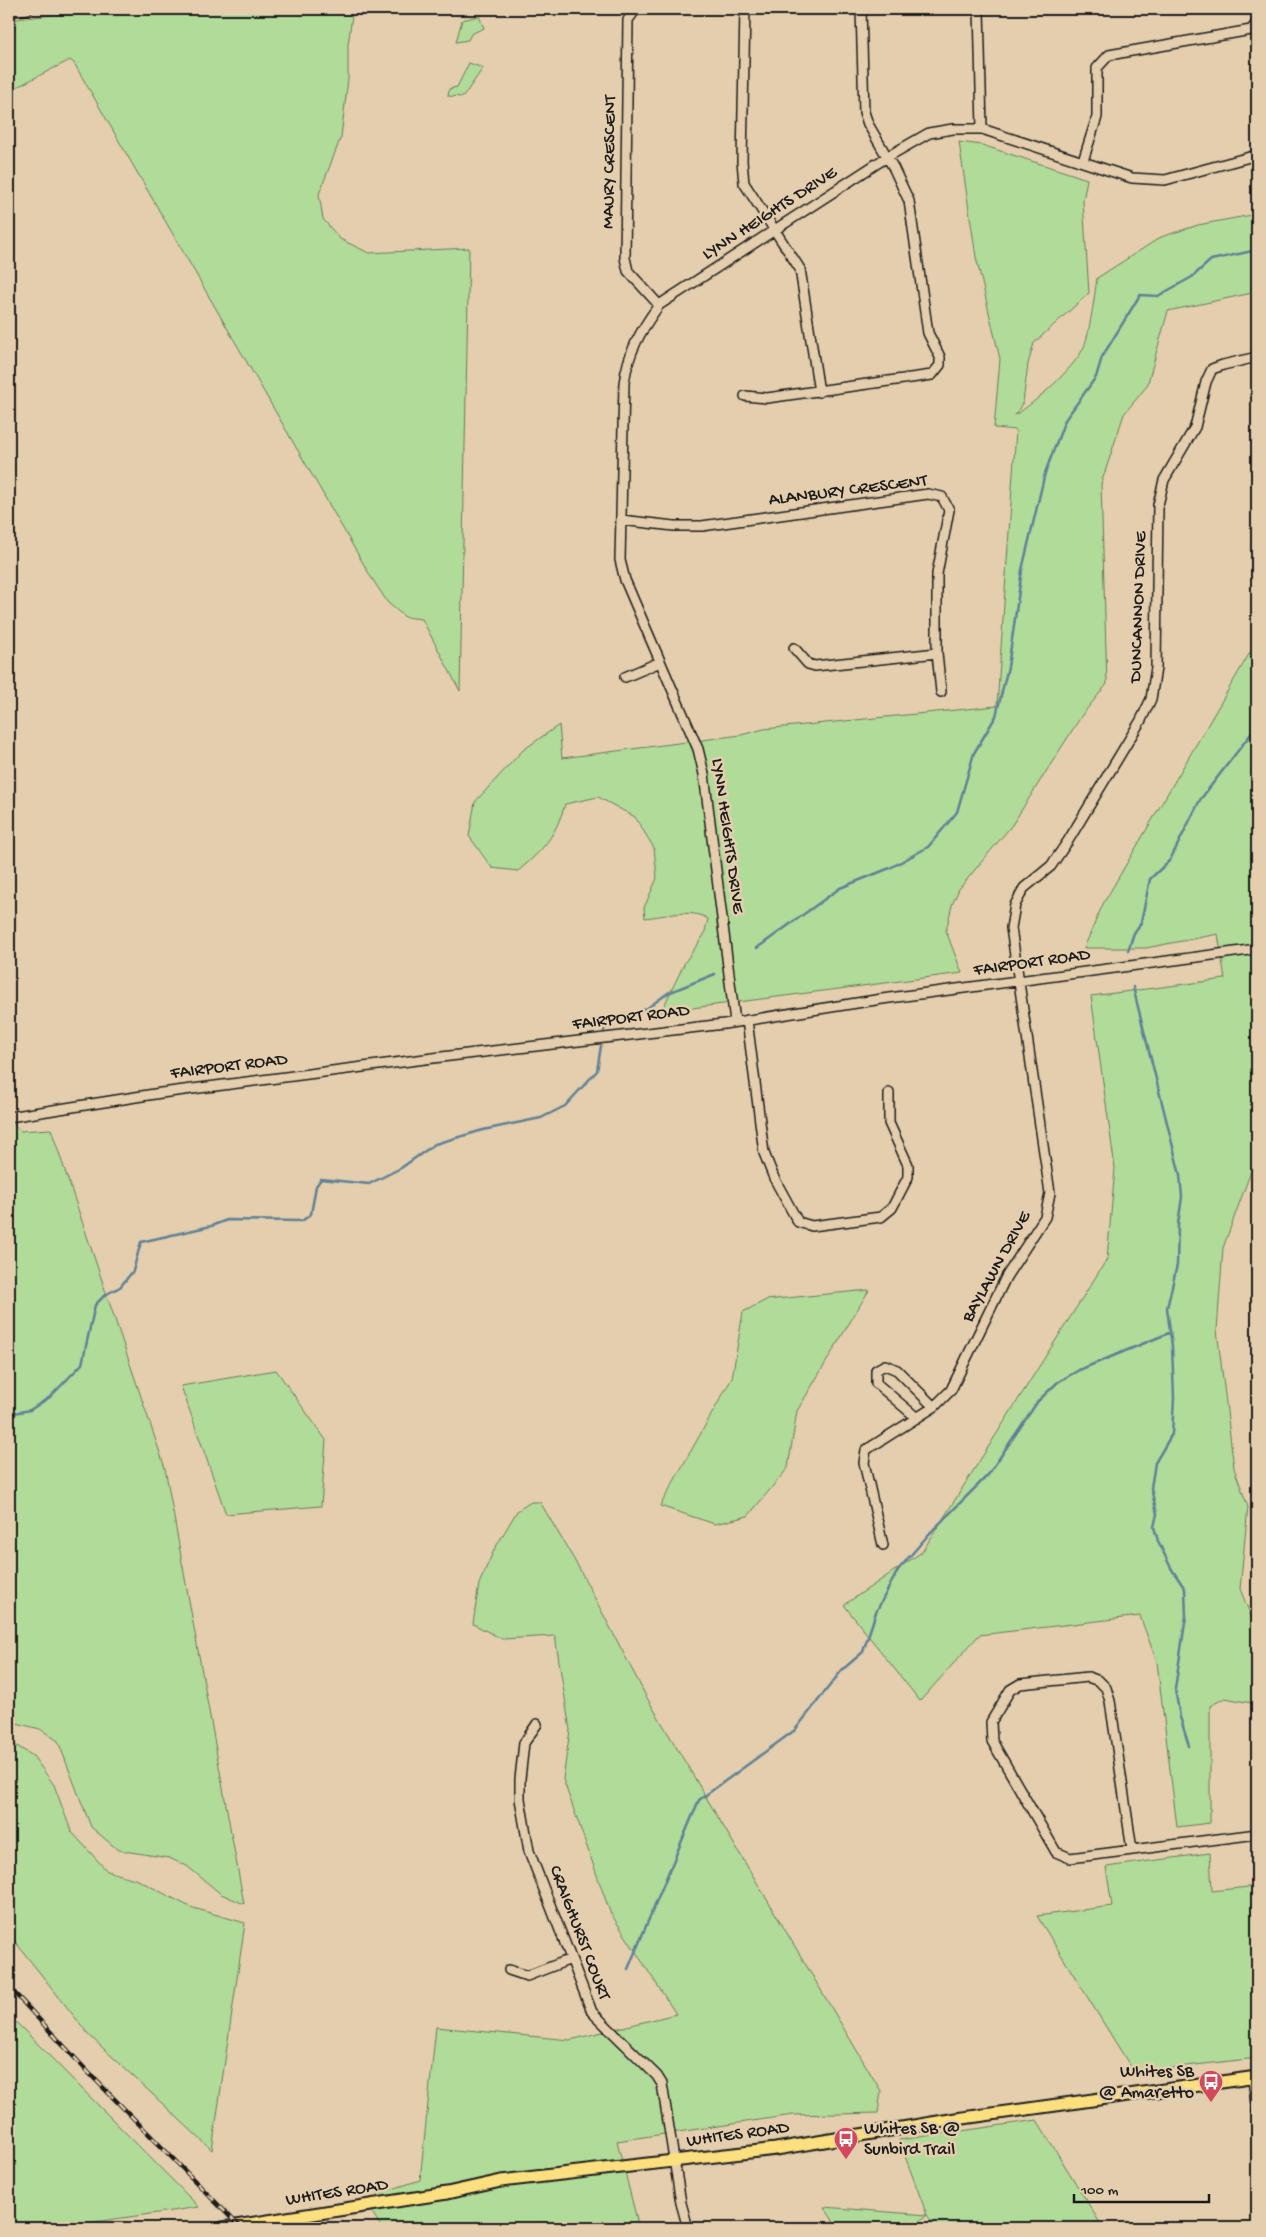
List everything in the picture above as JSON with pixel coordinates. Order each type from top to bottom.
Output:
[{"type":"main road","name":"WHITES ROAD","points":[[223,2228],[447,2193],[501,2181],[776,2149],[937,2122],[1255,2078]]},
{"type":"street","points":[[9,12],[28,9]]},
{"type":"street","name":"MAURY CRESCENT","points":[[636,9],[628,20],[625,258],[628,270],[659,305]]},
{"type":"street","points":[[745,9],[742,161],[744,183],[800,269],[818,392]]},
{"type":"street","points":[[745,396],[767,398],[932,375],[940,365],[940,358],[928,332],[909,200],[868,124],[864,112],[861,9]]},
{"type":"street","points":[[979,9],[982,129]]},
{"type":"street","points":[[1083,161],[1097,117],[1097,68],[1110,55],[1252,30],[1257,23]]},
{"type":"street","name":"LYNN HEIGHTS DRIVE","points":[[735,1022],[704,774],[698,749],[625,580],[620,560],[624,383],[626,364],[632,346],[659,305],[887,157],[930,133],[953,129],[982,129],[1132,178],[1165,180],[1257,156]]},
{"type":"street","name":"DUNCANNON DRIVE","points":[[1020,982],[1011,928],[1015,905],[1024,888],[1051,866],[1068,841],[1141,720],[1151,699],[1156,668],[1158,505],[1164,480],[1195,427],[1206,382],[1212,369],[1223,364],[1257,358]]},
{"type":"street","name":"ALANBURY CRESCENT","points":[[621,520],[674,526],[702,526],[928,494],[942,497],[949,510],[937,574],[937,653],[941,692]]},
{"type":"street","points":[[794,648],[808,664],[815,666],[937,653]]},
{"type":"street","points":[[624,677],[660,662]]},
{"type":"street","name":"FAIRPORT ROAD","points":[[9,1117],[161,1093],[735,1022],[1257,949]]},
{"type":"street","name":"BAYLAWN DRIVE","points":[[883,1545],[864,1463],[866,1450],[934,1407],[951,1390],[1006,1277],[1045,1217],[1050,1193],[1020,982]]},
{"type":"street","points":[[747,1020],[764,1153],[774,1178],[798,1222],[812,1226],[881,1217],[892,1208],[908,1177],[908,1166],[889,1123],[889,1092]]},
{"type":"street","points":[[917,1418],[876,1383],[876,1370],[885,1365],[897,1370],[934,1407]]},
{"type":"street","points":[[1132,1850],[1110,1702],[1106,1688],[1100,1681],[1088,1677],[1020,1684],[1010,1690],[991,1722],[992,1741],[1056,1852],[1070,1858],[1257,1834]]},
{"type":"street","name":"CRAIGHURST COURT","points":[[537,1724],[524,1743],[520,1779],[523,1822],[529,1851],[588,2005],[596,2018],[657,2076],[662,2084],[681,2203],[688,2228]]},
{"type":"street","points":[[509,1970],[527,1976],[571,1960]]},
{"type":"street","points":[[1255,2078],[1257,2114]]},
{"type":"green space","points":[[102,9],[353,9],[348,45],[348,79],[341,137],[319,194],[323,219],[340,239],[369,253],[469,248],[460,691],[422,619],[405,617],[388,603],[371,577],[74,63],[70,60],[9,91],[9,20]]},
{"type":"green space","points":[[479,16],[484,28],[471,34],[468,40],[456,42],[462,20]]},
{"type":"green space","points":[[469,63],[483,68],[463,97],[448,96],[449,89],[457,87]]},
{"type":"green space","points":[[959,142],[982,145],[1087,179],[1083,201],[1089,293],[1034,343],[1028,364],[1023,402],[1015,415],[1033,403],[1052,385],[1071,366],[1083,349],[1090,326],[1097,278],[1161,237],[1198,225],[1257,214],[1257,292],[1168,311],[1147,386],[1124,414],[1101,484],[1107,684],[1082,715],[1012,825],[959,889],[952,905],[946,931],[962,973],[661,1012],[685,962],[704,935],[708,919],[686,913],[645,918],[644,908],[657,878],[654,848],[635,817],[598,797],[565,804],[548,842],[518,871],[492,868],[469,836],[475,802],[523,750],[559,725],[562,758],[741,735],[764,729],[997,706],[1016,430],[994,428],[1000,359],[976,257]]},
{"type":"green space","points":[[1255,644],[1257,644],[1257,1155],[1223,1248],[1217,1330],[1234,1468],[1248,1507],[1240,1589],[1257,1631],[1257,1704],[1225,1698],[1210,1706],[1210,1823],[1177,1827],[1157,1662],[1140,1616],[979,1635],[920,1701],[844,1605],[922,1552],[1107,1259],[1115,1168],[1091,996],[1225,979],[1218,934],[1146,948],[1084,948],[1103,904]]},
{"type":"green space","points":[[9,1118],[20,1131],[51,1129],[165,1468],[244,1904],[221,1894],[187,1866],[169,1858],[118,1850],[91,1827],[58,1741],[40,1729],[9,1721]]},
{"type":"green space","points":[[869,1290],[797,1411],[788,1468],[748,1516],[715,1524],[660,1506],[732,1378],[743,1312],[766,1300]]},
{"type":"green space","points":[[276,1370],[326,1440],[321,1506],[226,1514],[181,1386]]},
{"type":"green space","points":[[531,1502],[540,1502],[579,1568],[647,1698],[881,2091],[878,2113],[793,2115],[617,2141],[639,2228],[547,2228],[543,2222],[539,2228],[382,2228],[370,2209],[380,2193],[420,2180],[436,2027],[570,2040],[676,2014],[610,1912],[563,1779],[570,1730],[555,1636],[502,1639],[473,1624],[479,1584],[494,1550],[517,1511]]},
{"type":"green space","points":[[9,1741],[33,1756],[54,1785],[71,1831],[107,1871],[138,1880],[190,1907],[245,1923],[212,2150],[89,2035],[9,1934]]},
{"type":"green space","points":[[1210,1853],[1212,1891],[1257,1886],[1257,2058],[1134,2072],[1037,1916],[1112,1906],[1106,1867]]},
{"type":"green space","points":[[9,2015],[199,2207],[52,2228],[9,2228]]},
{"type":"green space","points":[[1037,2120],[1103,2228],[936,2228],[927,2215],[899,2140]]},
{"type":"green space","points":[[824,2207],[927,2215],[911,2228],[838,2228]]},
{"type":"waterway","points":[[757,948],[840,888],[890,868],[928,847],[957,812],[974,753],[996,716],[1008,667],[1022,570],[1045,473],[1065,420],[1096,377],[1102,357],[1140,295],[1158,296],[1192,277],[1211,260],[1257,250]]},
{"type":"waterway","points":[[1128,951],[1134,933],[1141,923],[1150,879],[1170,860],[1200,800],[1257,726]]},
{"type":"waterway","points":[[604,1031],[605,1023],[646,1009],[668,993],[715,974]]},
{"type":"waterway","points":[[1133,987],[1180,1175],[1182,1197],[1178,1224],[1177,1265],[1167,1308],[1172,1346],[1174,1398],[1172,1434],[1155,1463],[1151,1488],[1157,1514],[1154,1527],[1158,1541],[1171,1568],[1185,1589],[1186,1616],[1175,1689],[1180,1717],[1189,1746]]},
{"type":"waterway","points":[[9,1414],[30,1410],[50,1397],[82,1364],[95,1305],[105,1295],[120,1287],[133,1271],[141,1242],[211,1226],[227,1220],[302,1221],[311,1214],[316,1186],[321,1179],[369,1184],[401,1168],[435,1144],[483,1130],[541,1118],[565,1106],[597,1071],[601,1046]]},
{"type":"waterway","points":[[628,1969],[699,1800],[795,1730],[842,1670],[863,1652],[876,1612],[898,1570],[930,1533],[988,1475],[1038,1401],[1058,1382],[1079,1370],[1169,1333]]},
{"type":"railway","points":[[9,1987],[86,2070],[241,2228]]},
{"type":"place","name":"Whites SB @ Amaretto","points":[[1211,2103]]},
{"type":"place","name":"Whites SB @ Sunbird Trail","points":[[846,2160]]}]
